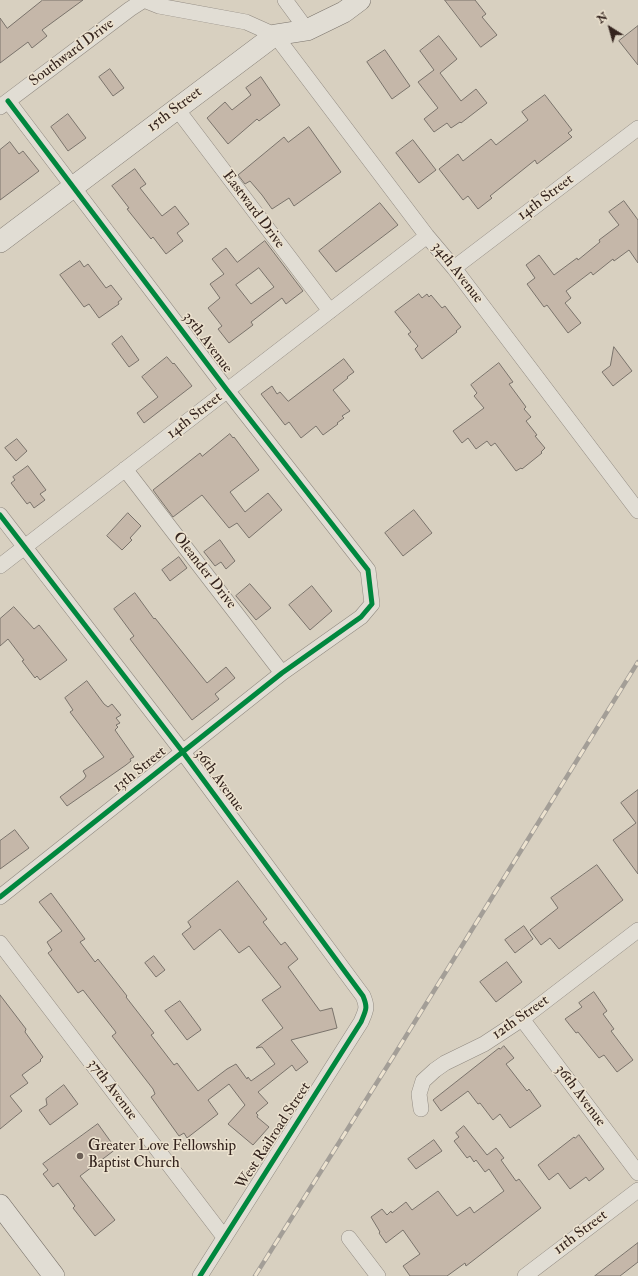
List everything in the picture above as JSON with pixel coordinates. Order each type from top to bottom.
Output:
[{"type":"main road","name":"15th Street","points":[[0,242],[275,35],[308,30],[344,12],[360,0]]},
{"type":"main road","points":[[0,1205],[54,1276]]},
{"type":"street","points":[[144,0],[159,6],[246,22],[275,35]]},
{"type":"street","name":"Southward Drive","points":[[4,104],[144,0]]},
{"type":"street","points":[[286,0],[308,30]]},
{"type":"street","name":"34th Avenue","points":[[275,35],[638,511]]},
{"type":"street","name":"35th Avenue","points":[[4,104],[74,186],[228,390],[368,570],[372,604]]},
{"type":"street","name":"Eastward Drive","points":[[177,109],[330,311]]},
{"type":"street","name":"14th Street","points":[[454,268],[638,128]]},
{"type":"street","name":"14th Street","points":[[0,566],[428,236]]},
{"type":"street","name":"Oleander Drive","points":[[125,469],[282,673]]},
{"type":"street","name":"36th Avenue","points":[[0,515],[182,751],[363,996],[366,1003],[366,1009]]},
{"type":"street","name":"13th Street","points":[[0,897],[282,673],[362,617],[372,604]]},
{"type":"street","name":"12th Street","points":[[422,1109],[419,1094],[423,1081],[445,1063],[484,1044],[522,1019],[638,930]]},
{"type":"street","name":"37th Avenue","points":[[0,943],[224,1237]]},
{"type":"street","name":"West Railroad Street","points":[[200,1276],[361,1022],[366,1009]]},
{"type":"street","name":"36th Avenue","points":[[522,1019],[638,1173]]},
{"type":"street","name":"11th Street","points":[[524,1276],[638,1190]]},
{"type":"street","points":[[349,1238],[378,1276]]},
{"type":"building","points":[[43,0],[83,0],[42,30],[47,36],[32,48],[28,42],[0,63],[0,18],[7,28]]},
{"type":"building","points":[[445,0],[475,0],[486,14],[482,17],[497,35],[481,47]]},
{"type":"building","points":[[638,26],[638,65],[619,41]]},
{"type":"building","points":[[439,36],[457,59],[440,73],[461,101],[476,89],[487,103],[461,123],[460,122],[451,128],[447,123],[434,132],[424,119],[438,108],[418,82],[434,70],[420,51]]},
{"type":"building","points":[[385,50],[410,86],[392,99],[367,62]]},
{"type":"building","points":[[110,69],[124,88],[113,96],[99,77]]},
{"type":"building","points":[[261,77],[280,105],[259,121],[257,119],[228,144],[207,118],[225,102],[232,110],[251,95],[246,88]]},
{"type":"building","points":[[545,95],[572,130],[568,133],[572,137],[537,164],[535,160],[490,196],[492,198],[478,209],[468,196],[463,200],[439,169],[458,154],[463,161],[491,139],[496,145],[528,120],[522,112]]},
{"type":"building","points":[[68,114],[86,138],[68,151],[51,127]]},
{"type":"building","points":[[309,127],[341,172],[294,206],[289,198],[272,209],[250,181],[245,184],[238,175],[284,137],[288,142]]},
{"type":"building","points":[[413,140],[436,170],[419,183],[396,153]]},
{"type":"building","points":[[10,142],[19,154],[23,151],[39,171],[0,200],[0,150]]},
{"type":"building","points":[[135,169],[146,184],[140,188],[162,216],[175,206],[189,224],[177,233],[183,241],[166,254],[153,237],[151,239],[127,209],[129,208],[112,186]]},
{"type":"building","points":[[624,201],[638,220],[638,263],[629,250],[614,261],[613,259],[593,275],[591,272],[566,291],[571,298],[565,303],[581,323],[568,333],[547,305],[544,307],[527,284],[535,278],[526,265],[539,255],[554,275],[577,258],[578,260],[600,242],[599,240],[619,225],[609,212]]},
{"type":"building","points":[[380,203],[398,225],[336,272],[319,251]]},
{"type":"building","points":[[265,241],[303,291],[286,304],[282,298],[251,322],[253,325],[229,343],[218,329],[222,326],[208,308],[220,298],[210,284],[224,274],[212,259],[226,248],[237,262]],"holes":[[[259,268],[274,287],[251,304],[236,285]]]},
{"type":"building","points":[[80,261],[84,267],[88,264],[106,288],[111,285],[122,299],[118,302],[119,304],[99,318],[89,304],[84,307],[60,275]]},
{"type":"building","points":[[419,294],[422,298],[427,294],[429,297],[431,295],[442,308],[445,306],[461,327],[456,331],[457,332],[422,359],[415,349],[418,346],[408,334],[411,332],[395,312]]},
{"type":"building","points":[[122,336],[139,360],[129,367],[112,344]]},
{"type":"building","points":[[614,347],[632,371],[613,386],[602,372],[610,366]]},
{"type":"building","points":[[167,357],[173,364],[174,363],[192,386],[144,423],[137,413],[158,397],[142,377]]},
{"type":"building","points":[[344,359],[354,372],[333,390],[350,411],[342,416],[344,418],[337,423],[338,424],[323,435],[316,426],[301,438],[289,422],[285,425],[261,394],[272,386],[277,394],[280,392],[288,401]]},
{"type":"building","points":[[499,363],[513,382],[509,384],[526,407],[524,409],[531,417],[526,421],[537,435],[535,436],[545,448],[541,452],[542,453],[522,469],[521,468],[516,471],[495,443],[491,446],[487,441],[476,449],[468,438],[462,443],[453,431],[484,408],[474,396],[477,393],[471,385]]},
{"type":"building","points":[[230,434],[233,438],[234,437],[259,470],[230,492],[245,512],[268,493],[282,510],[249,538],[237,523],[229,528],[202,495],[173,517],[153,490],[200,453],[202,456]]},
{"type":"building","points":[[17,439],[27,451],[16,461],[5,448]]},
{"type":"building","points":[[28,466],[46,490],[40,494],[45,500],[34,508],[30,502],[27,504],[11,483],[15,480],[13,477]]},
{"type":"building","points":[[414,510],[432,533],[403,556],[385,533]]},
{"type":"building","points":[[128,513],[141,526],[130,538],[132,540],[122,550],[107,536]]},
{"type":"building","points":[[220,540],[235,561],[226,569],[221,562],[215,566],[204,552]]},
{"type":"building","points":[[179,557],[187,568],[170,581],[162,570]]},
{"type":"building","points":[[250,584],[271,608],[256,620],[236,596]]},
{"type":"building","points":[[312,586],[332,611],[310,630],[289,605]]},
{"type":"building","points":[[135,593],[154,619],[155,618],[207,683],[226,667],[235,678],[215,694],[219,699],[192,720],[130,639],[134,636],[114,609]]},
{"type":"building","points":[[14,607],[34,629],[39,625],[67,660],[40,680],[37,676],[35,678],[22,661],[24,660],[8,639],[0,646],[0,619]]},
{"type":"building","points":[[87,681],[104,704],[108,707],[112,704],[121,715],[116,718],[120,723],[116,725],[118,727],[115,730],[134,757],[130,759],[131,761],[126,765],[67,806],[60,797],[84,779],[86,776],[83,771],[104,757],[70,712],[73,710],[65,698]]},
{"type":"building","points":[[638,790],[638,874],[613,840],[636,823],[621,803]]},
{"type":"building","points":[[15,830],[29,848],[0,869],[0,841]]},
{"type":"building","points":[[597,865],[623,900],[559,949],[550,938],[541,945],[530,930],[558,908],[551,898]]},
{"type":"building","points":[[238,881],[267,919],[263,922],[281,945],[285,942],[298,959],[288,967],[320,1011],[332,1008],[337,1028],[291,1040],[308,1062],[296,1071],[292,1065],[258,1092],[268,1103],[256,1113],[258,1115],[257,1117],[269,1127],[253,1145],[228,1124],[245,1105],[229,1084],[208,1100],[218,1114],[187,1138],[184,1133],[179,1136],[151,1097],[155,1094],[153,1089],[112,1036],[116,1033],[115,1031],[83,990],[78,993],[48,953],[52,950],[47,942],[62,931],[39,902],[51,893],[85,939],[80,942],[95,962],[98,959],[154,1033],[151,1035],[174,1065],[177,1063],[198,1091],[236,1064],[247,1079],[248,1077],[251,1081],[275,1064],[262,1047],[256,1048],[283,1028],[262,1000],[281,987],[249,946],[239,953],[220,929],[194,950],[182,934],[191,927],[188,922]]},
{"type":"building","points":[[524,926],[533,939],[515,953],[505,940]]},
{"type":"building","points":[[154,956],[165,970],[156,977],[145,963]]},
{"type":"building","points":[[507,962],[522,982],[496,1002],[480,982]]},
{"type":"building","points":[[594,992],[607,1011],[603,1014],[614,1029],[611,1031],[633,1060],[617,1072],[604,1055],[599,1058],[578,1032],[576,1033],[565,1019],[582,1007],[579,1003]]},
{"type":"building","points":[[0,995],[26,1029],[25,1032],[43,1057],[40,1060],[41,1061],[22,1075],[28,1083],[10,1096],[22,1111],[0,1129]]},
{"type":"building","points":[[180,1001],[201,1030],[187,1040],[165,1011]]},
{"type":"building","points":[[504,1046],[514,1058],[506,1064],[527,1091],[529,1089],[541,1106],[510,1128],[500,1114],[493,1120],[480,1103],[478,1104],[468,1091],[441,1111],[433,1100],[499,1048],[500,1049]]},
{"type":"building","points":[[64,1085],[78,1104],[50,1125],[39,1110],[47,1105],[46,1099]]},
{"type":"building","name":"Greater Love Fellowship Baptist Church","points":[[98,1124],[116,1149],[80,1176],[115,1220],[95,1236],[73,1208],[75,1206],[58,1183],[53,1187],[43,1174],[48,1170],[43,1164]]},
{"type":"building","points":[[464,1126],[487,1155],[496,1148],[504,1158],[501,1160],[516,1181],[519,1179],[541,1208],[466,1266],[465,1263],[447,1276],[410,1276],[403,1266],[420,1254],[403,1230],[386,1243],[371,1217],[382,1209],[387,1215],[391,1211],[392,1213],[406,1202],[412,1210],[438,1191],[457,1216],[470,1207],[474,1213],[504,1191],[489,1169],[485,1172],[476,1160],[474,1162],[470,1156],[467,1158],[454,1141],[459,1137],[456,1133]]},
{"type":"building","points":[[579,1135],[604,1169],[589,1181],[586,1177],[570,1189],[558,1173],[549,1180],[538,1165],[574,1137],[575,1138]]},
{"type":"building","points":[[434,1140],[442,1151],[416,1169],[408,1159]]},
{"type":"building","points":[[638,1243],[638,1262],[620,1276],[595,1276]]},
{"type":"railway","points":[[255,1276],[638,662]]},
{"type":"cycle path","points":[[0,897],[282,673],[361,617],[372,604],[368,570],[227,390],[8,101]]},
{"type":"cycle path","points":[[0,515],[182,751],[363,996],[366,1003],[365,1012],[361,1022],[200,1276]]},
{"type":"place","name":"Greater Love Fellowship Baptist Church","points":[[80,1156]]}]
